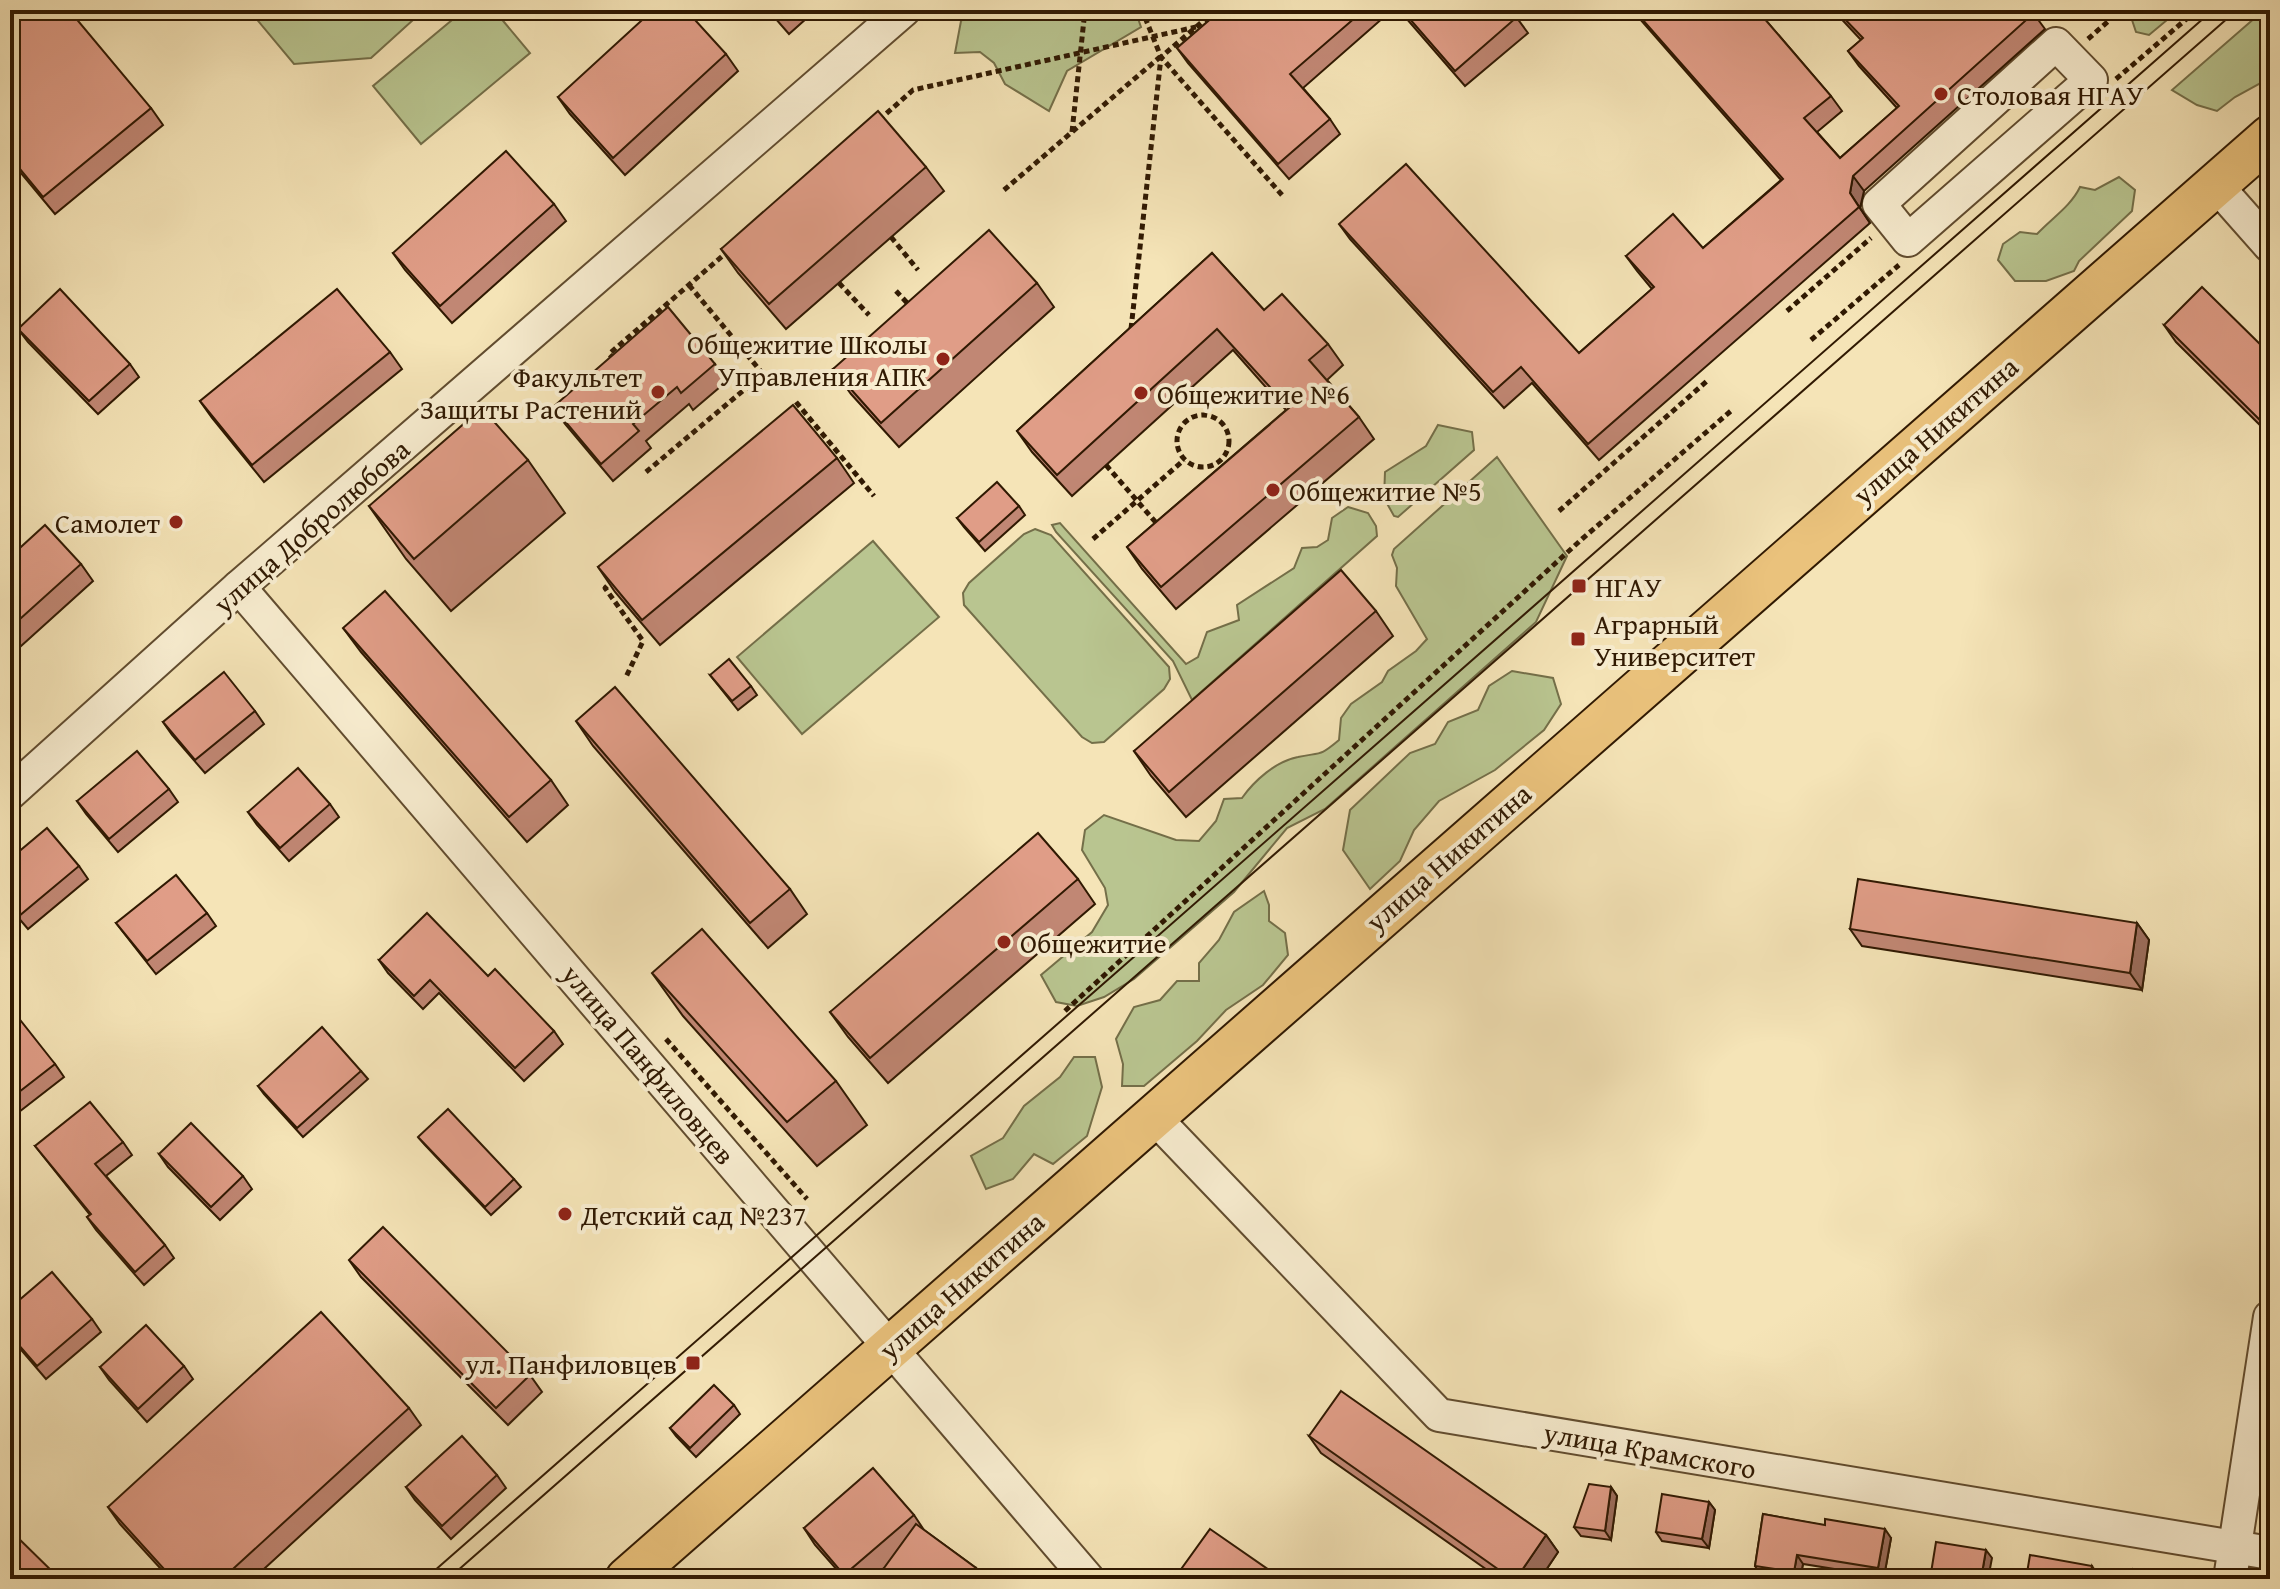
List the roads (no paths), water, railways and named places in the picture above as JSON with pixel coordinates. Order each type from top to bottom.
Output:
[{"type":"main road","name":"улица Никитина","points":[[627,1579],[2270,137]]},
{"type":"street","name":"улица Добролюбова","points":[[10,793],[239,587],[904,10]]},
{"type":"street","points":[[2056,44],[2091,80],[1908,240],[1891,220],[1879,204],[2056,44]]},
{"type":"street","points":[[2216,185],[2270,246]]},
{"type":"street","name":"улица Панфиловцев","points":[[239,587],[1088,1579]]},
{"type":"street","name":"улица Крамского","points":[[1153,1116],[1439,1415],[2232,1563],[2270,1553]]},
{"type":"street","points":[[2232,1563],[2270,1317]]},
{"type":"tram line","points":[[425,1579],[2213,10]]},
{"type":"tram line","points":[[448,1579],[2237,10]]},
{"type":"place","name":"Столовая НГАУ","points":[[1941,94]]},
{"type":"place","name":"Общежитие Школы Управления АПК","points":[[943,359]]},
{"type":"place","name":"Факультет Защиты Растений","points":[[658,392]]},
{"type":"place","name":"Общежитие №6","points":[[1141,393]]},
{"type":"place","name":"Общежитие №5","points":[[1273,490]]},
{"type":"place","name":"Самолет","points":[[176,522]]},
{"type":"place","name":"НГАУ","points":[[1579,586]]},
{"type":"place","name":"Аграрный Университет","points":[[1578,639]]},
{"type":"place","name":"Общежитие","points":[[1004,942]]},
{"type":"place","name":"Детский сад №237","points":[[565,1214]]},
{"type":"place","name":"ул. Панфиловцев","points":[[693,1363]]}]
